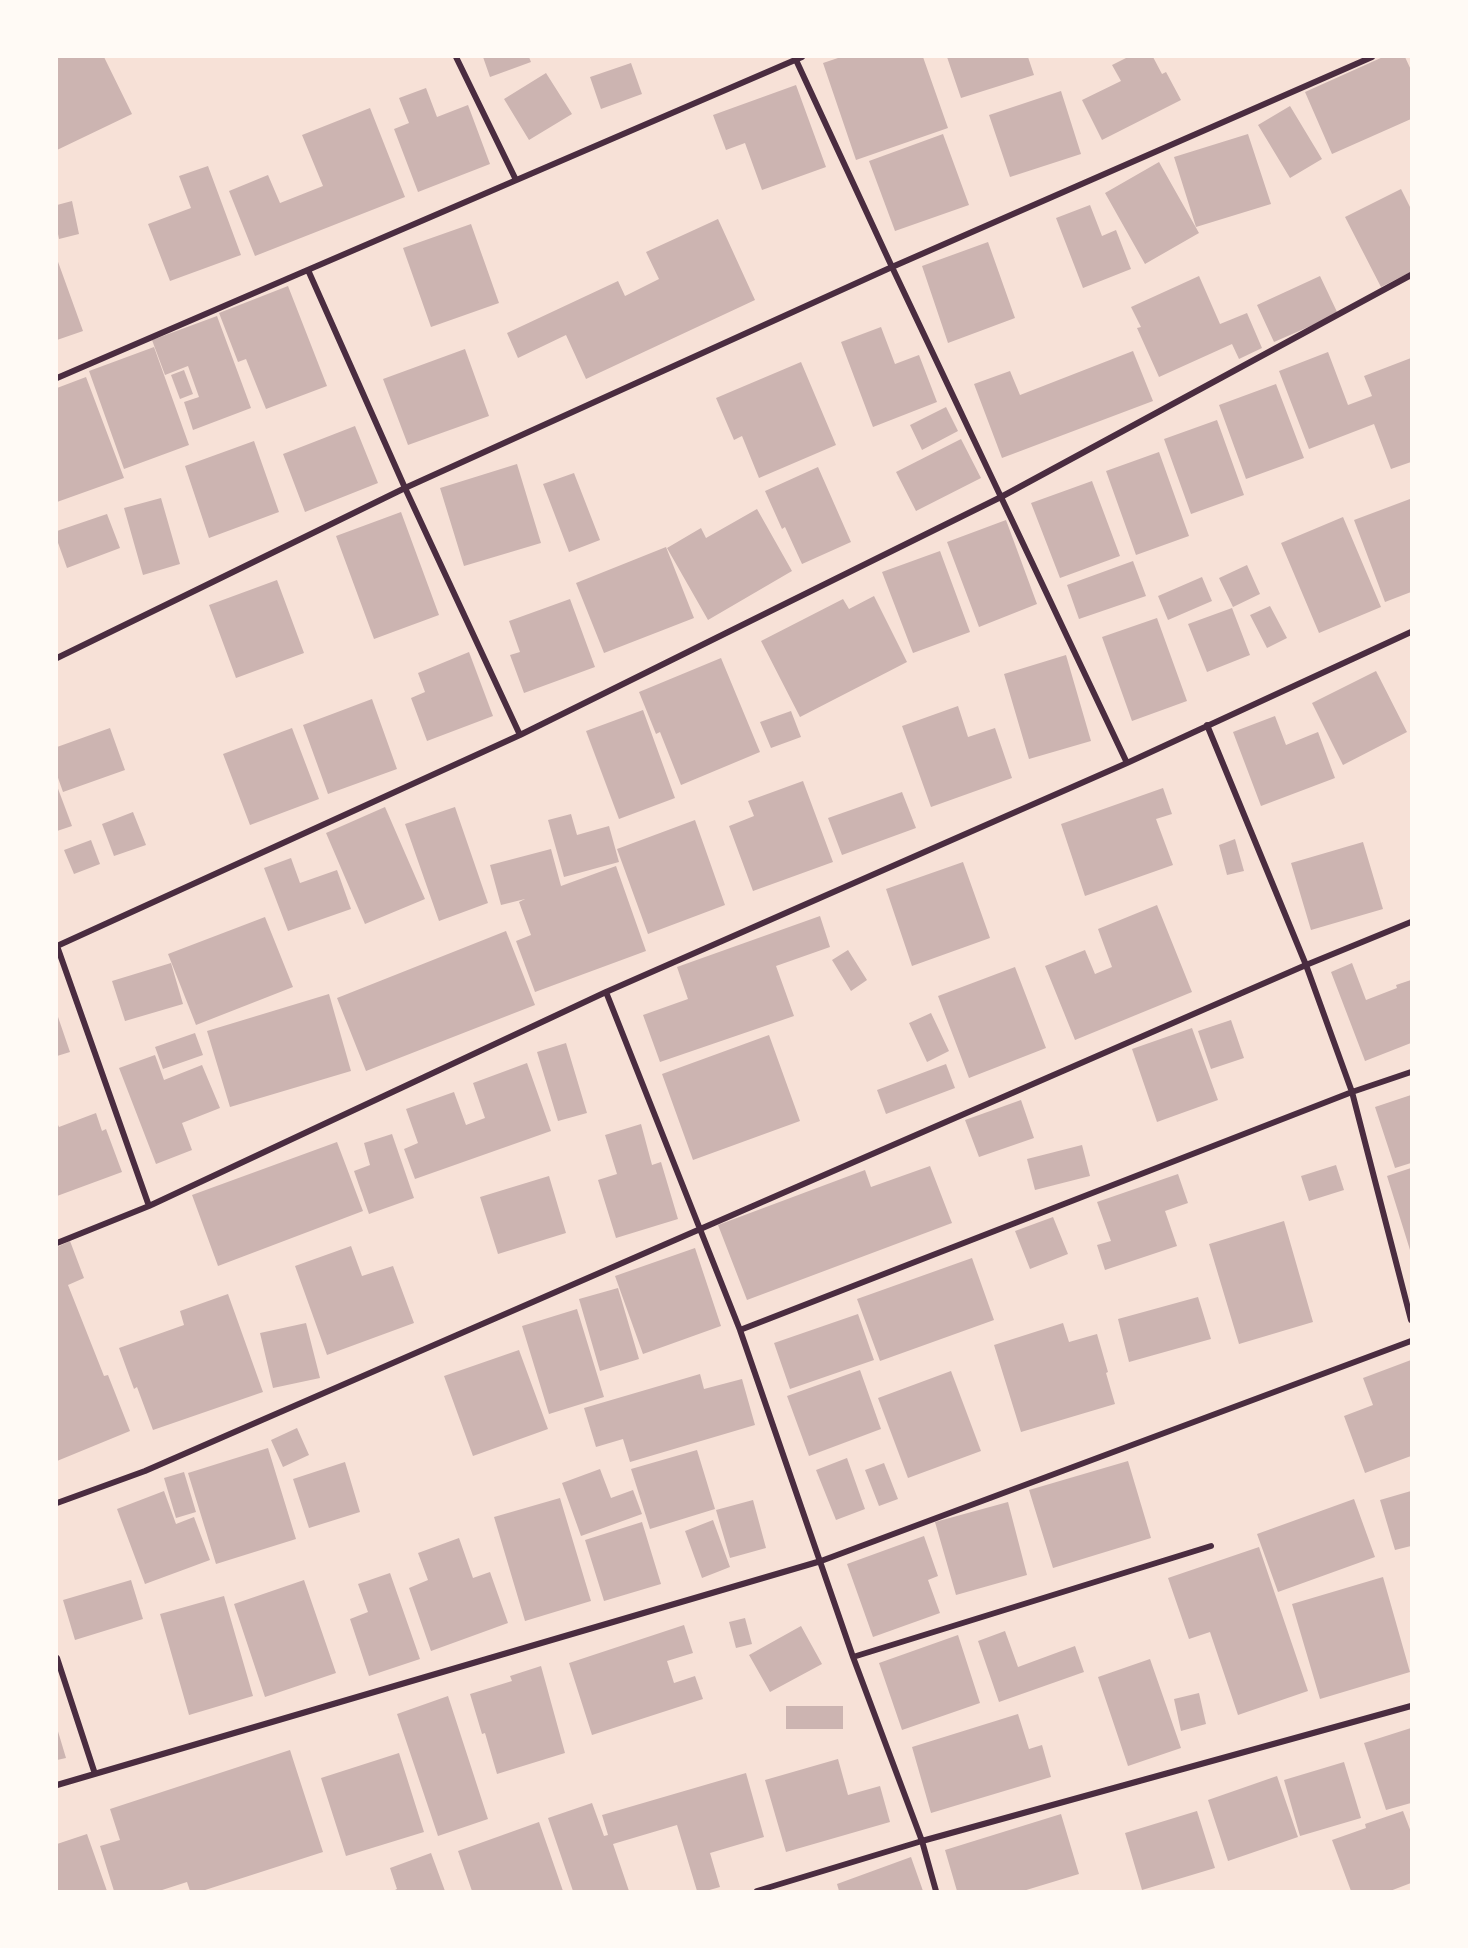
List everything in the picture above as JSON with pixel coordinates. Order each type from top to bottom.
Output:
[{"type":"street","points":[[456,57],[516,180]]},
{"type":"street","points":[[57,658],[405,488],[892,267],[1372,57]]},
{"type":"street","points":[[57,378],[799,58],[892,267],[1127,763]]},
{"type":"street","points":[[308,270],[405,488],[520,735]]},
{"type":"street","points":[[149,1206],[57,946],[520,735],[1001,497],[1411,275]]},
{"type":"street","points":[[57,1243],[149,1206],[606,992],[1127,763],[1411,632]]},
{"type":"street","points":[[1207,725],[1305,965],[1352,1092],[1411,1320]]},
{"type":"street","points":[[57,1503],[145,1471],[700,1231],[1305,965],[1411,922]]},
{"type":"street","points":[[606,992],[740,1330],[853,1657],[922,1841],[936,1891]]},
{"type":"street","points":[[740,1330],[1352,1092],[1411,1072]]},
{"type":"street","points":[[57,1785],[821,1561],[1411,1341]]},
{"type":"street","points":[[853,1657],[1211,1546]]},
{"type":"street","points":[[57,1658],[95,1774]]},
{"type":"street","points":[[757,1891],[922,1841],[1411,1706]]},
{"type":"building","points":[[57,57],[104,57],[132,114],[57,150]]},
{"type":"building","points":[[483,57],[529,57],[531,62],[490,77]]},
{"type":"building","points":[[841,57],[923,57],[948,128],[856,160],[823,63]]},
{"type":"building","points":[[947,57],[1028,57],[1034,75],[961,98]]},
{"type":"building","points":[[1128,57],[1153,57],[1162,74],[1166,72],[1181,100],[1102,140],[1082,100],[1121,81],[1112,65]]},
{"type":"building","points":[[1383,57],[1405,57],[1411,70],[1411,119],[1332,154],[1305,92]]},
{"type":"building","points":[[631,63],[642,94],[601,109],[590,77]]},
{"type":"building","points":[[546,73],[572,114],[529,140],[504,99]]},
{"type":"building","points":[[796,85],[826,167],[762,190],[745,143],[726,150],[713,115]]},
{"type":"building","points":[[426,88],[437,117],[468,105],[490,164],[418,192],[394,129],[409,123],[399,98]]},
{"type":"building","points":[[1061,91],[1081,154],[1010,177],[989,115]]},
{"type":"building","points":[[1290,106],[1322,159],[1290,178],[1258,125]]},
{"type":"building","points":[[370,108],[405,197],[255,256],[229,191],[268,175],[280,203],[323,186],[302,135]]},
{"type":"building","points":[[943,134],[969,205],[895,231],[869,161]]},
{"type":"building","points":[[1248,134],[1271,204],[1196,227],[1174,157]]},
{"type":"building","points":[[1159,162],[1199,233],[1145,264],[1105,193]]},
{"type":"building","points":[[208,166],[241,255],[170,281],[148,224],[191,208],[179,176]]},
{"type":"building","points":[[1401,189],[1411,209],[1411,272],[1381,287],[1345,217]]},
{"type":"building","points":[[72,201],[79,234],[59,239],[57,205]]},
{"type":"building","points":[[1090,205],[1102,236],[1116,230],[1131,269],[1083,288],[1056,218]]},
{"type":"building","points":[[718,219],[755,300],[586,379],[566,335],[518,358],[507,333],[618,281],[625,296],[659,279],[646,252]]},
{"type":"building","points":[[471,224],[499,303],[431,327],[403,248]]},
{"type":"building","points":[[988,242],[1015,318],[948,343],[922,266]]},
{"type":"building","points":[[57,259],[83,331],[57,340]]},
{"type":"building","points":[[1199,276],[1220,324],[1247,313],[1262,348],[1239,359],[1232,344],[1159,377],[1137,328],[1141,327],[1131,307]]},
{"type":"building","points":[[1320,276],[1338,314],[1274,342],[1257,305]]},
{"type":"building","points":[[288,286],[327,386],[266,409],[246,359],[238,362],[219,313]]},
{"type":"building","points":[[217,316],[251,408],[193,430],[184,402],[199,397],[188,366],[165,375],[152,340]]},
{"type":"building","points":[[881,327],[895,364],[919,355],[937,402],[873,427],[841,342]]},
{"type":"building","points":[[154,347],[189,445],[124,469],[89,371]]},
{"type":"building","points":[[465,349],[489,416],[408,445],[383,379]]},
{"type":"building","points":[[1133,351],[1153,401],[1002,458],[974,384],[1010,371],[1020,395]]},
{"type":"building","points":[[1328,352],[1348,405],[1372,396],[1364,376],[1411,358],[1411,462],[1391,469],[1374,424],[1309,449],[1279,371]]},
{"type":"building","points":[[801,362],[836,445],[759,478],[742,436],[734,440],[716,398]]},
{"type":"building","points":[[184,370],[193,394],[180,399],[171,375]]},
{"type":"building","points":[[86,377],[124,478],[57,502],[57,388]]},
{"type":"building","points":[[1276,384],[1304,458],[1246,479],[1219,405]]},
{"type":"building","points":[[946,407],[958,431],[922,450],[910,425]]},
{"type":"building","points":[[1217,420],[1244,495],[1191,514],[1164,439]]},
{"type":"building","points":[[355,426],[378,483],[305,512],[283,454]]},
{"type":"building","points":[[961,439],[981,478],[916,511],[896,472]]},
{"type":"building","points":[[254,441],[279,512],[209,538],[185,466]]},
{"type":"building","points":[[1159,452],[1189,536],[1136,555],[1106,471]]},
{"type":"building","points":[[517,464],[541,543],[464,566],[440,488]]},
{"type":"building","points":[[818,467],[851,542],[802,564],[785,527],[782,529],[765,491]]},
{"type":"building","points":[[574,473],[600,540],[569,552],[543,484]]},
{"type":"building","points":[[1092,481],[1120,556],[1060,578],[1031,503]]},
{"type":"building","points":[[161,498],[180,564],[143,575],[124,508]]},
{"type":"building","points":[[1410,499],[1411,592],[1385,602],[1354,520]]},
{"type":"building","points":[[757,509],[792,571],[708,620],[667,548],[701,528],[706,538]]},
{"type":"building","points":[[401,512],[439,615],[374,639],[336,536]]},
{"type":"building","points":[[107,514],[120,548],[67,568],[57,540],[57,531]]},
{"type":"building","points":[[1343,517],[1381,607],[1319,633],[1281,543]]},
{"type":"building","points":[[1006,520],[1037,604],[979,627],[947,542]]},
{"type":"building","points":[[666,547],[694,618],[604,653],[576,583]]},
{"type":"building","points":[[940,551],[970,632],[913,653],[882,572]]},
{"type":"building","points":[[1133,561],[1146,596],[1079,619],[1067,585]]},
{"type":"building","points":[[1247,565],[1260,594],[1233,607],[1219,578]]},
{"type":"building","points":[[1202,577],[1212,601],[1168,620],[1158,596]]},
{"type":"building","points":[[277,580],[304,653],[236,678],[209,605]]},
{"type":"building","points":[[874,596],[907,662],[800,717],[761,641],[843,599],[849,609]]},
{"type":"building","points":[[570,599],[595,667],[524,693],[510,655],[520,652],[509,621]]},
{"type":"building","points":[[1270,606],[1287,638],[1267,648],[1250,615]]},
{"type":"building","points":[[1232,608],[1250,655],[1207,672],[1188,624]]},
{"type":"building","points":[[1157,618],[1187,701],[1132,721],[1102,637]]},
{"type":"building","points":[[469,652],[493,716],[427,741],[411,698],[425,692],[418,673]]},
{"type":"building","points":[[1066,655],[1091,741],[1029,759],[1004,674]]},
{"type":"building","points":[[721,658],[760,752],[681,785],[660,732],[656,734],[639,692]]},
{"type":"building","points":[[1376,671],[1407,732],[1343,765],[1312,703]]},
{"type":"building","points":[[372,699],[397,769],[328,794],[303,725]]},
{"type":"building","points":[[958,706],[968,737],[995,728],[1012,778],[931,807],[902,726]]},
{"type":"building","points":[[643,710],[675,798],[619,819],[586,731]]},
{"type":"building","points":[[791,711],[801,737],[771,748],[760,722]]},
{"type":"building","points":[[1275,716],[1286,745],[1318,732],[1335,778],[1261,806],[1233,732]]},
{"type":"building","points":[[110,728],[125,770],[63,792],[57,775],[57,747]]},
{"type":"building","points":[[292,728],[319,799],[250,825],[223,754]]},
{"type":"building","points":[[803,781],[833,862],[753,891],[729,826],[754,816],[748,801]]},
{"type":"building","points":[[57,786],[72,826],[57,831]]},
{"type":"building","points":[[1163,788],[1172,814],[1156,819],[1173,865],[1085,896],[1061,824]]},
{"type":"building","points":[[902,792],[916,828],[842,855],[828,818]]},
{"type":"building","points":[[385,807],[425,899],[365,924],[326,833]]},
{"type":"building","points":[[455,807],[488,903],[439,921],[405,824]]},
{"type":"building","points":[[133,812],[146,845],[114,856],[102,824]]},
{"type":"building","points":[[571,814],[577,835],[609,826],[619,862],[564,877],[548,820]]},
{"type":"building","points":[[695,820],[725,905],[648,934],[617,849]]},
{"type":"building","points":[[1235,839],[1244,871],[1227,875],[1219,845]]},
{"type":"building","points":[[91,840],[100,864],[74,874],[64,850]]},
{"type":"building","points":[[1363,842],[1383,909],[1311,930],[1291,863]]},
{"type":"building","points":[[551,849],[561,886],[616,866],[646,951],[535,992],[516,941],[531,935],[519,902],[525,899],[501,905],[490,865]]},
{"type":"building","points":[[291,858],[300,883],[337,870],[351,909],[288,931],[264,868]]},
{"type":"building","points":[[963,862],[990,938],[912,966],[886,889]]},
{"type":"building","points":[[1157,905],[1192,992],[1075,1040],[1045,966],[1085,950],[1095,974],[1112,967],[1098,929]]},
{"type":"building","points":[[820,916],[830,947],[776,966],[794,1016],[660,1062],[643,1015],[688,999],[677,967]]},
{"type":"building","points":[[265,917],[293,987],[196,1025],[168,954]]},
{"type":"building","points":[[506,931],[535,1005],[366,1071],[337,998]]},
{"type":"building","points":[[848,950],[867,980],[851,991],[832,960]]},
{"type":"building","points":[[171,963],[183,1004],[125,1021],[112,981]]},
{"type":"building","points":[[1352,963],[1366,1000],[1411,980],[1411,1043],[1365,1061],[1331,972]]},
{"type":"building","points":[[1015,967],[1046,1048],[969,1078],[938,996]]},
{"type":"building","points":[[329,994],[351,1071],[230,1107],[207,1031]]},
{"type":"building","points":[[931,1013],[949,1051],[927,1062],[909,1023]]},
{"type":"building","points":[[57,1014],[70,1052],[57,1056]]},
{"type":"building","points":[[1231,1020],[1244,1058],[1211,1069],[1198,1031]]},
{"type":"building","points":[[1192,1028],[1218,1100],[1157,1122],[1132,1049]]},
{"type":"building","points":[[195,1033],[203,1055],[163,1069],[155,1047]]},
{"type":"building","points":[[769,1035],[800,1121],[693,1160],[662,1074]]},
{"type":"building","points":[[566,1043],[587,1113],[558,1121],[537,1052]]},
{"type":"building","points":[[155,1055],[164,1080],[202,1065],[220,1108],[182,1123],[192,1150],[156,1164],[119,1068]]},
{"type":"building","points":[[527,1063],[551,1131],[415,1179],[404,1149],[418,1143],[406,1109],[454,1092],[466,1125],[485,1118],[473,1083]]},
{"type":"building","points":[[946,1064],[955,1088],[886,1114],[877,1090]]},
{"type":"building","points":[[1411,1095],[1411,1163],[1395,1168],[1375,1107]]},
{"type":"building","points":[[1021,1100],[1034,1138],[979,1157],[965,1120]]},
{"type":"building","points":[[96,1113],[102,1131],[106,1129],[122,1172],[57,1196],[57,1123],[59,1127]]},
{"type":"building","points":[[641,1124],[652,1165],[661,1162],[678,1219],[616,1238],[598,1180],[617,1174],[605,1135]]},
{"type":"building","points":[[392,1134],[414,1198],[369,1214],[354,1171],[370,1165],[364,1143]]},
{"type":"building","points":[[337,1142],[363,1211],[218,1266],[192,1195]]},
{"type":"building","points":[[1082,1145],[1090,1176],[1035,1190],[1027,1159]]},
{"type":"building","points":[[1336,1165],[1344,1190],[1309,1201],[1301,1176]]},
{"type":"building","points":[[930,1166],[952,1223],[747,1300],[718,1225],[865,1170],[871,1187]]},
{"type":"building","points":[[1411,1168],[1411,1249],[1410,1250],[1387,1176]]},
{"type":"building","points":[[1178,1174],[1188,1203],[1165,1211],[1177,1246],[1105,1270],[1097,1245],[1111,1241],[1097,1202]]},
{"type":"building","points":[[549,1176],[566,1233],[498,1254],[480,1197]]},
{"type":"building","points":[[1053,1217],[1068,1254],[1030,1269],[1015,1231]]},
{"type":"building","points":[[1284,1221],[1313,1322],[1239,1344],[1209,1244]]},
{"type":"building","points":[[70,1241],[84,1278],[68,1285],[104,1376],[108,1375],[130,1431],[57,1461],[57,1247]]},
{"type":"building","points":[[351,1246],[362,1276],[393,1266],[414,1323],[327,1355],[295,1266]]},
{"type":"building","points":[[695,1248],[721,1326],[643,1354],[615,1276]]},
{"type":"building","points":[[972,1258],[994,1320],[880,1361],[857,1299]]},
{"type":"building","points":[[618,1288],[639,1359],[600,1371],[579,1299]]},
{"type":"building","points":[[228,1294],[263,1392],[153,1430],[137,1387],[134,1389],[119,1348],[184,1325],[180,1311]]},
{"type":"building","points":[[1198,1297],[1211,1339],[1129,1362],[1118,1319]]},
{"type":"building","points":[[577,1309],[604,1397],[549,1414],[522,1326]]},
{"type":"building","points":[[858,1314],[874,1360],[790,1389],[774,1343]]},
{"type":"building","points":[[306,1323],[320,1378],[273,1388],[260,1333]]},
{"type":"building","points":[[1063,1323],[1069,1342],[1097,1334],[1115,1404],[1021,1432],[994,1345]]},
{"type":"building","points":[[519,1350],[548,1429],[473,1456],[444,1376]]},
{"type":"building","points":[[1411,1360],[1411,1456],[1365,1473],[1344,1416],[1373,1405],[1363,1378]]},
{"type":"building","points":[[860,1370],[881,1429],[809,1456],[787,1396]]},
{"type":"building","points":[[951,1371],[981,1451],[908,1478],[878,1398]]},
{"type":"building","points":[[700,1374],[704,1389],[742,1379],[755,1425],[630,1462],[623,1439],[596,1447],[584,1408]]},
{"type":"building","points":[[297,1428],[309,1455],[283,1467],[271,1440]]},
{"type":"building","points":[[268,1448],[296,1539],[216,1564],[188,1473]]},
{"type":"building","points":[[697,1450],[715,1509],[650,1529],[631,1469]]},
{"type":"building","points":[[847,1458],[865,1509],[836,1520],[816,1470]]},
{"type":"building","points":[[1128,1461],[1151,1538],[1053,1568],[1029,1490]]},
{"type":"building","points":[[345,1462],[360,1512],[309,1528],[293,1479]]},
{"type":"building","points":[[884,1463],[898,1499],[879,1506],[865,1470]]},
{"type":"building","points":[[600,1469],[611,1498],[633,1490],[642,1514],[581,1536],[562,1483]]},
{"type":"building","points":[[184,1472],[196,1512],[176,1518],[164,1478]]},
{"type":"building","points":[[164,1491],[176,1524],[194,1517],[210,1560],[145,1584],[117,1509]]},
{"type":"building","points":[[1411,1491],[1411,1546],[1395,1550],[1380,1500]]},
{"type":"building","points":[[560,1498],[591,1601],[525,1621],[494,1517]]},
{"type":"building","points":[[1354,1499],[1375,1557],[1278,1592],[1257,1534]]},
{"type":"building","points":[[753,1500],[766,1548],[730,1558],[716,1510]]},
{"type":"building","points":[[1008,1502],[1027,1575],[956,1595],[935,1522]]},
{"type":"building","points":[[713,1520],[730,1567],[702,1578],[685,1531]]},
{"type":"building","points":[[642,1522],[661,1584],[604,1601],[585,1540]]},
{"type":"building","points":[[924,1536],[938,1576],[928,1580],[940,1613],[873,1637],[847,1564]]},
{"type":"building","points":[[459,1538],[473,1578],[490,1572],[508,1623],[431,1651],[409,1588],[428,1580],[418,1553]]},
{"type":"building","points":[[1259,1547],[1308,1691],[1238,1715],[1210,1632],[1189,1639],[1168,1578]]},
{"type":"building","points":[[390,1573],[420,1659],[369,1676],[350,1619],[368,1612],[358,1584]]},
{"type":"building","points":[[1383,1577],[1410,1672],[1320,1699],[1292,1604]]},
{"type":"building","points":[[131,1580],[143,1619],[75,1640],[63,1600]]},
{"type":"building","points":[[304,1580],[336,1673],[265,1697],[234,1604]]},
{"type":"building","points":[[224,1596],[253,1696],[189,1715],[160,1614]]},
{"type":"building","points":[[745,1618],[752,1644],[736,1648],[729,1622]]},
{"type":"building","points":[[684,1625],[693,1653],[667,1661],[674,1683],[695,1676],[703,1699],[592,1735],[569,1663]]},
{"type":"building","points":[[801,1626],[822,1664],[770,1692],[749,1655]]},
{"type":"building","points":[[1005,1631],[1018,1667],[1075,1646],[1084,1672],[999,1702],[978,1641]]},
{"type":"building","points":[[958,1635],[980,1703],[902,1730],[879,1663]]},
{"type":"building","points":[[1150,1659],[1181,1748],[1128,1766],[1098,1677]]},
{"type":"building","points":[[541,1666],[565,1753],[497,1774],[470,1694],[512,1681],[510,1676]]},
{"type":"building","points":[[1199,1693],[1206,1724],[1181,1731],[1174,1699]]},
{"type":"building","points":[[448,1696],[488,1819],[438,1836],[397,1714]]},
{"type":"building","points":[[786,1706],[843,1706],[843,1729],[786,1729]]},
{"type":"building","points":[[1018,1714],[1029,1749],[1042,1745],[1051,1777],[931,1813],[912,1747]]},
{"type":"building","points":[[57,1728],[66,1758],[57,1760]]},
{"type":"building","points":[[1411,1728],[1411,1803],[1386,1810],[1364,1743]]},
{"type":"building","points":[[290,1750],[323,1852],[202,1891],[190,1891],[187,1882],[159,1891],[114,1891],[100,1846],[120,1840],[110,1809]]},
{"type":"building","points":[[399,1753],[424,1832],[346,1856],[321,1778]]},
{"type":"building","points":[[838,1759],[848,1795],[880,1786],[890,1822],[786,1852],[765,1780]]},
{"type":"building","points":[[1344,1762],[1361,1818],[1300,1836],[1284,1780]]},
{"type":"building","points":[[746,1773],[764,1837],[710,1853],[720,1887],[697,1891],[677,1825],[613,1844],[629,1891],[573,1891],[548,1818],[592,1803],[604,1836],[608,1835],[602,1815]]},
{"type":"building","points":[[1277,1776],[1298,1837],[1228,1861],[1208,1800]]},
{"type":"building","points":[[1197,1811],[1215,1868],[1142,1890],[1125,1833]]},
{"type":"building","points":[[1403,1811],[1411,1832],[1411,1883],[1390,1891],[1351,1891],[1332,1840],[1366,1828],[1365,1824]]},
{"type":"building","points":[[1061,1814],[1079,1874],[1023,1891],[957,1891],[945,1850]]},
{"type":"building","points":[[539,1822],[563,1891],[472,1891],[458,1851]]},
{"type":"building","points":[[87,1834],[107,1891],[57,1891],[57,1844]]},
{"type":"building","points":[[431,1853],[445,1891],[393,1891],[397,1889],[390,1868]]},
{"type":"building","points":[[911,1857],[923,1891],[839,1891],[837,1884]]}]
